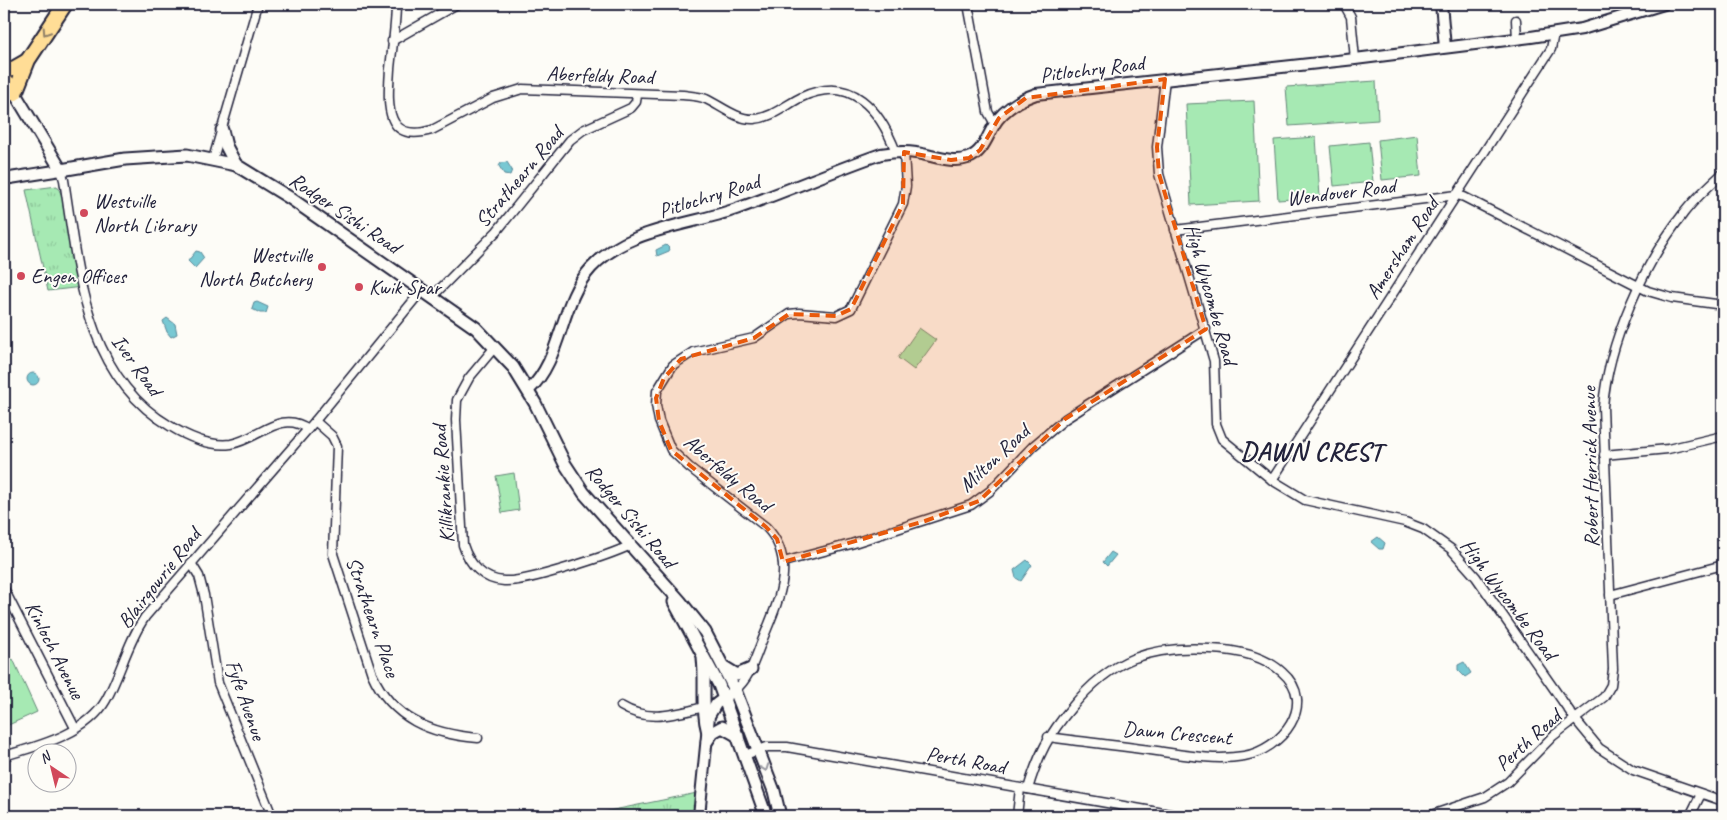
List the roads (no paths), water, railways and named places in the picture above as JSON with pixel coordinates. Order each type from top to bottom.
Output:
[{"type":"highway","points":[[7,81],[28,60],[65,4]]},
{"type":"highway","points":[[7,81],[14,69],[28,60]]},
{"type":"main road","points":[[7,81],[60,170]]},
{"type":"main road","points":[[222,130],[226,146],[236,165]]},
{"type":"main road","name":"Rodger Sishi Road","points":[[60,170],[148,157],[187,155],[236,165],[290,198],[433,296],[476,328],[512,367],[528,391],[574,479],[698,622],[735,690],[780,816]]},
{"type":"main road","name":"Rodger Sishi Road","points":[[670,591],[702,649],[724,697],[766,816]]},
{"type":"main road","points":[[702,649],[707,737]]},
{"type":"main road","points":[[723,665],[737,675],[751,669]]},
{"type":"main road","points":[[707,737],[722,727],[738,736]]},
{"type":"street","points":[[213,159],[258,4]]},
{"type":"street","name":"Aberfeldy Road","points":[[396,4],[389,106],[395,124],[407,133],[422,133],[432,130],[493,98],[522,89],[638,95],[683,95],[703,98],[741,118],[752,120],[768,116],[811,93],[828,90],[845,92],[858,98],[878,115],[900,152],[906,186],[903,204],[851,309],[836,316],[790,314],[754,338],[693,352],[673,365],[658,391],[656,405],[659,421],[671,450],[689,467],[766,527],[777,539],[783,562],[780,595],[751,669],[742,684],[735,690]]},
{"type":"street","points":[[392,42],[457,4]]},
{"type":"street","points":[[968,4],[988,112],[995,124]]},
{"type":"street","points":[[1344,4],[1351,17],[1355,59]]},
{"type":"street","points":[[1441,4],[1445,47]]},
{"type":"street","name":"Pitlochry Road","points":[[528,391],[545,370],[571,301],[584,277],[597,263],[617,247],[647,234],[735,210],[873,157],[900,152],[951,160],[969,158],[980,150],[995,124],[1013,105],[1036,94],[1517,39],[1582,29],[1664,4]]},
{"type":"street","points":[[1516,20],[1517,39]]},
{"type":"street","name":"Amersham Road","points":[[1272,480],[1551,49],[1554,33]]},
{"type":"street","name":"High Wycombe Road","points":[[1165,79],[1156,155],[1161,184],[1206,329],[1216,371],[1215,416],[1217,430],[1231,448],[1272,480],[1304,500],[1405,522],[1437,538],[1472,573],[1575,719]]},
{"type":"street","name":"Strathearn Road","points":[[433,296],[497,231],[570,140],[583,130],[630,108],[636,102],[638,95]]},
{"type":"street","name":"Rodger Sishi Road","points":[[4,179],[60,170]]},
{"type":"street","name":"Iver Road","points":[[60,170],[64,180],[80,278],[92,324],[105,356],[137,401],[147,411],[178,431],[215,444],[236,442],[288,421],[297,422],[308,429]]},
{"type":"street","name":"Robert Herrick Avenue","points":[[1575,719],[1599,702],[1611,685],[1613,669],[1604,456],[1603,407],[1606,379],[1618,337],[1640,288],[1664,242],[1683,214],[1723,173]]},
{"type":"street","name":"Wendover Road","points":[[1175,230],[1457,195],[1468,198],[1640,288],[1672,298],[1723,305]]},
{"type":"street","points":[[315,421],[422,289]]},
{"type":"street","name":"Milton Road","points":[[783,562],[851,544],[971,506],[990,491],[1033,446],[1065,419],[1206,329]]},
{"type":"street","name":"Killikrankie Road","points":[[495,347],[462,388],[456,411],[463,545],[472,564],[490,578],[504,581],[531,577],[608,554],[631,545]]},
{"type":"street","name":"Blairgowrie Road","points":[[4,756],[50,741],[95,715],[103,706],[139,625],[315,421]]},
{"type":"street","name":"Strathearn Place","points":[[315,421],[332,436],[337,446],[333,554],[369,665],[380,690],[387,701],[412,721],[463,736],[478,738]]},
{"type":"street","points":[[1604,456],[1668,449],[1723,436]]},
{"type":"street","name":"Fyfe Avenue","points":[[191,563],[203,590],[218,683],[270,816]]},
{"type":"street","points":[[1610,594],[1723,566]]},
{"type":"street","name":"Kinloch Avenue","points":[[4,588],[75,728]]},
{"type":"street","name":"Dawn Crescent","points":[[1017,816],[1024,788],[1048,737],[1097,679],[1122,663],[1154,652],[1188,648],[1232,650],[1244,653],[1281,671],[1290,681],[1296,694],[1297,711],[1287,731],[1276,742],[1245,756],[1220,758],[1188,755],[1048,737]]},
{"type":"street","points":[[699,816],[711,712],[724,697],[735,690]]},
{"type":"street","points":[[621,706],[638,715],[657,716],[704,708]]},
{"type":"street","name":"Perth Road","points":[[1428,816],[1485,797],[1501,788],[1553,736],[1575,719],[1599,748],[1632,770],[1723,801]]},
{"type":"street","name":"Perth Road","points":[[745,755],[773,746],[787,747],[1181,816]]},
{"type":"street","points":[[1690,816],[1701,794]]},
{"type":"water","points":[[507,162],[512,170],[510,175],[504,174],[499,166],[501,163]]},
{"type":"water","points":[[666,245],[670,249],[669,251],[657,256],[656,250]]},
{"type":"water","points":[[196,251],[200,252],[204,258],[195,268],[188,261]]},
{"type":"water","points":[[257,302],[268,307],[266,313],[260,313],[252,309],[254,303]]},
{"type":"water","points":[[167,318],[175,324],[177,334],[171,337],[163,321]]},
{"type":"water","points":[[33,373],[39,379],[33,385],[27,379]]},
{"type":"water","points":[[1378,537],[1385,543],[1383,549],[1379,549],[1371,542]]},
{"type":"water","points":[[1111,552],[1116,555],[1107,566],[1103,562]]},
{"type":"water","points":[[1027,560],[1032,565],[1021,581],[1016,578],[1014,570]]},
{"type":"water","points":[[1464,662],[1471,673],[1465,677],[1458,670],[1458,665]]},
{"type":"waterway","points":[[222,816],[250,811],[260,814]]},
{"type":"place","name":"Westville North Library","points":[[84,213]]},
{"type":"place","name":"Westville North Butchery","points":[[322,267]]},
{"type":"place","name":"Engen Offices","points":[[21,276]]},
{"type":"place","name":"Kwik Spar","points":[[359,287]]},
{"type":"district","name":"DAWN CREST","points":[[1312,451]]}]
